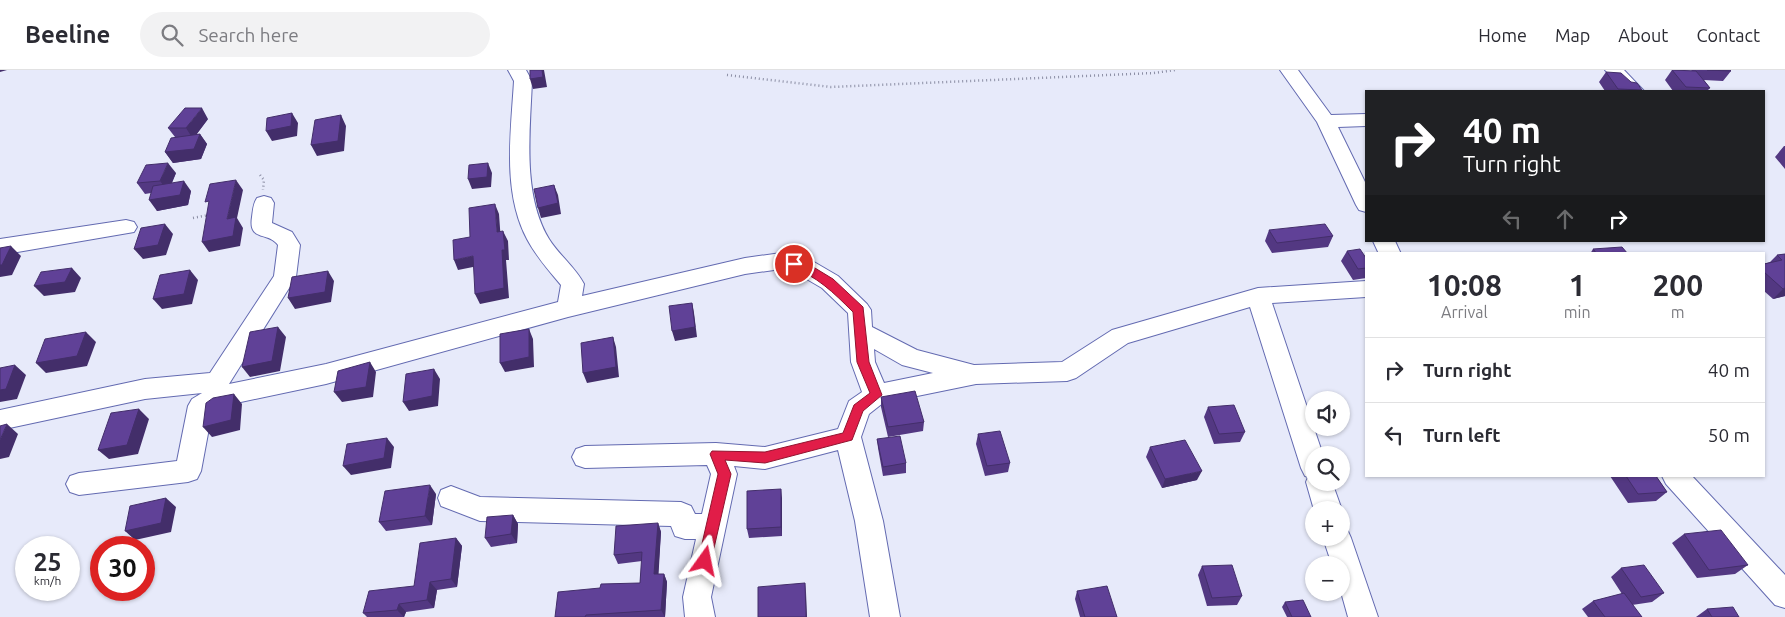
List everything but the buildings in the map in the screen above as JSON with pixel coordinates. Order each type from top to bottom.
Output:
[{"type":"street","points":[[518,70],[523,81],[520,158],[524,200],[537,238],[573,284],[568,308]]},
{"type":"street","points":[[1289,70],[1326,121],[1365,203]]},
{"type":"street","points":[[1614,70],[1634,90]]},
{"type":"street","points":[[1326,121],[1365,120]]},
{"type":"street","points":[[79,484],[188,471],[201,406],[216,389],[285,277],[289,245],[284,237],[260,227],[264,203]]},
{"type":"street","points":[[0,247],[126,227]]},
{"type":"street","points":[[0,420],[145,389],[216,389],[326,374],[568,308],[745,266],[781,261],[806,268],[830,282],[859,310],[863,362],[876,395]]},
{"type":"street","points":[[862,332],[911,358],[976,374],[1008,375],[1067,371],[1120,336],[1258,296],[1365,290]]},
{"type":"street","points":[[1258,296],[1307,446]]},
{"type":"street","points":[[885,617],[869,522],[848,436],[858,408],[876,395],[976,374]]},
{"type":"street","points":[[585,457],[716,454],[765,458],[848,436]]},
{"type":"street","points":[[700,617],[697,597],[724,474],[716,454]]},
{"type":"street","points":[[1677,477],[1785,595]]},
{"type":"street","points":[[451,498],[480,509],[681,514],[685,527],[712,526]]},
{"type":"street","points":[[1340,546],[1363,617]]},
{"type":"path","points":[[727,75],[831,87],[1175,70]]},
{"type":"path","points":[[193,218],[211,215]]},
{"type":"route","points":[[705,561],[724,474],[716,454],[765,458],[848,436],[858,408],[876,395],[863,362],[859,310],[830,282],[806,268],[794,264]]}]
